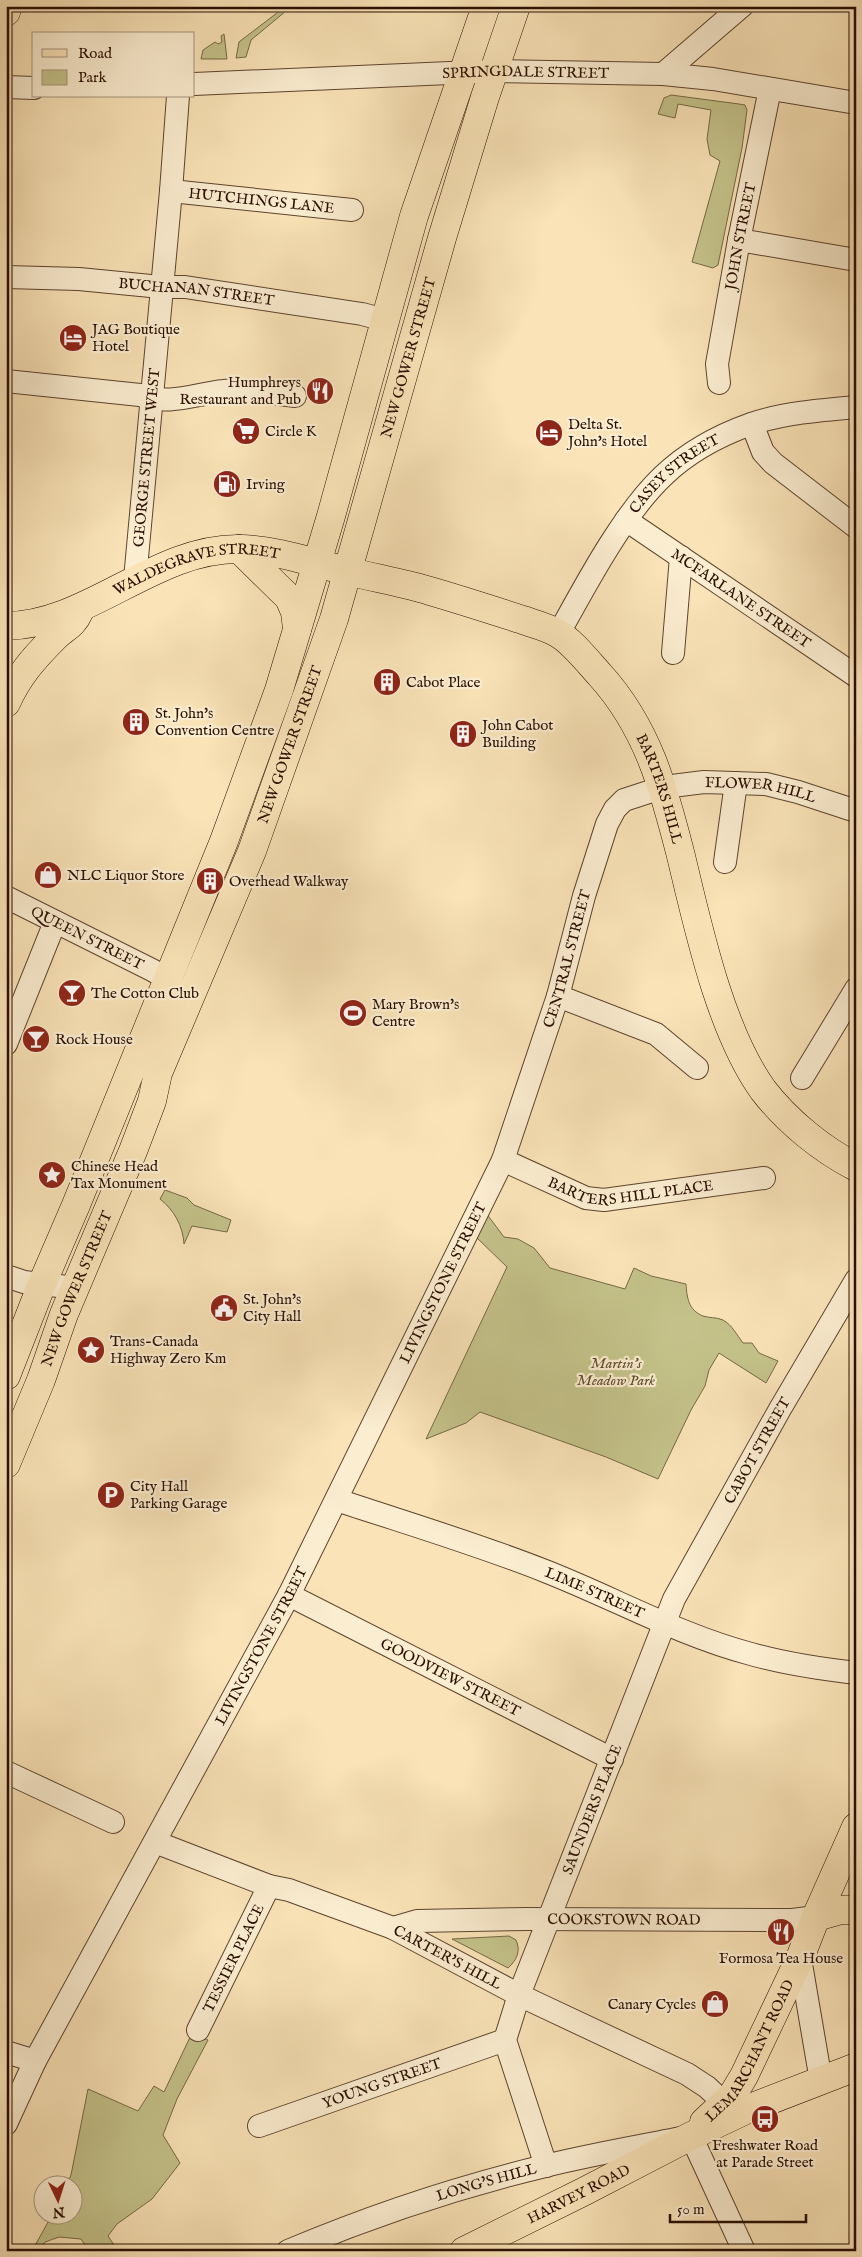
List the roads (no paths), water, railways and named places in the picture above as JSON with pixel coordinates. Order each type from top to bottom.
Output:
[{"type":"main road","points":[[6,12],[8,6]]},
{"type":"main road","name":"NEW GOWER STREET","points":[[6,1376],[227,832],[279,690],[308,589],[318,562],[416,209],[486,6]]},
{"type":"main road","name":"NEW GOWER STREET","points":[[6,1464],[133,1151],[152,1101],[158,1073],[273,798],[334,619],[442,238],[485,97],[496,71],[516,6]]},
{"type":"main road","points":[[239,549],[289,598],[295,612],[297,629]]},
{"type":"main road","name":"WALDEGRAVE STREET","points":[[6,626],[44,621],[81,606],[134,579],[193,557],[239,549],[318,562]]},
{"type":"main road","name":"BARTERS HILL","points":[[318,562],[347,571],[393,580],[485,607],[559,633],[604,680],[626,707],[644,740],[664,787],[698,925],[723,1009],[750,1070],[777,1107],[820,1146],[856,1167]]},
{"type":"main road","points":[[6,703],[16,682],[27,666],[57,635],[74,622],[81,606]]},
{"type":"main road","name":"LEMARCHANT ROAD","points":[[691,2136],[724,2103],[744,2076],[800,1958],[856,1826]]},
{"type":"main road","name":"COOKSTOWN ROAD","points":[[816,1917],[841,1910],[856,1910]]},
{"type":"main road","name":"HARVEY ROAD","points":[[464,2251],[750,2108],[856,2067]]},
{"type":"street","points":[[662,74],[742,6]]},
{"type":"street","name":"SPRINGDALE STREET","points":[[195,84],[496,71],[662,74],[688,76],[856,103]]},
{"type":"street","points":[[6,86],[32,88]]},
{"type":"street","name":"JOHN STREET","points":[[719,384],[717,364],[739,240],[770,89]]},
{"type":"street","name":"GEORGE STREET WEST","points":[[134,579],[152,400],[178,98]]},
{"type":"street","name":"HUTCHINGS LANE","points":[[171,191],[352,210]]},
{"type":"street","points":[[739,240],[856,260]]},
{"type":"street","name":"BUCHANAN STREET","points":[[6,276],[185,287],[362,314],[385,320]]},
{"type":"street","points":[[6,381],[140,394],[152,400],[184,399],[225,390],[295,396]]},
{"type":"street","name":"CASEY STREET","points":[[559,633],[626,520],[664,475],[714,440],[752,424],[793,415],[856,407]]},
{"type":"street","points":[[752,424],[764,452],[774,463],[856,527]]},
{"type":"street","name":"MCFARLANE STREET","points":[[626,520],[856,676]]},
{"type":"street","points":[[673,653],[681,557]]},
{"type":"street","name":"FLOWER HILL","points":[[664,787],[704,782],[766,784],[856,811]]},
{"type":"street","points":[[725,862],[736,782]]},
{"type":"street","name":"CENTRAL STREET","points":[[503,1160],[558,996],[584,896],[607,824],[615,809],[624,800],[664,787]]},
{"type":"street","name":"QUEEN STREET","points":[[6,897],[168,979],[187,1002]]},
{"type":"street","points":[[6,1044],[55,922]]},
{"type":"street","points":[[802,1078],[856,989]]},
{"type":"street","points":[[558,996],[656,1034],[697,1068]]},
{"type":"street","name":"BARTERS HILL PLACE","points":[[503,1160],[586,1198],[604,1200],[764,1178]]},
{"type":"street","name":"LIVINGSTONE STREET","points":[[6,2124],[34,2062],[155,1842],[337,1500],[503,1160]]},
{"type":"street","points":[[6,1276],[24,1282],[76,1288]]},
{"type":"street","name":"CABOT STREET","points":[[664,1624],[674,1598],[775,1418],[856,1280]]},
{"type":"street","name":"LIME STREET","points":[[337,1500],[545,1571],[664,1624],[751,1654],[790,1663],[856,1673]]},
{"type":"street","name":"GOODVIEW STREET","points":[[288,1595],[612,1759]]},
{"type":"street","name":"SAUNDERS PLACE","points":[[505,2040],[519,1996],[548,1919],[664,1624]]},
{"type":"street","points":[[6,1772],[113,1822]]},
{"type":"street","name":"CARTER'S HILL","points":[[155,1842],[269,1886],[290,1890],[393,1928],[519,1996],[668,2065],[707,2087],[724,2103]]},
{"type":"street","name":"TESSIER PLACE","points":[[198,2030],[269,1886]]},
{"type":"street","name":"COOKSTOWN ROAD","points":[[393,1928],[417,1921],[548,1919],[792,1920],[816,1917]]},
{"type":"street","name":"LEMARCHANT ROAD","points":[[800,1958],[821,2081]]},
{"type":"street","points":[[505,2040],[546,2166]]},
{"type":"street","name":"YOUNG STREET","points":[[259,2126],[505,2040]]},
{"type":"street","points":[[6,2052],[34,2062]]},
{"type":"street","points":[[691,2136],[744,2251]]},
{"type":"street","name":"LONG'S HILL","points":[[288,2251],[369,2219],[472,2186],[546,2166],[691,2136]]},
{"type":"place","name":"JAG Boutique Hotel","points":[[73,338]]},
{"type":"place","name":"Humphreys Restaurant and Pub","points":[[320,391]]},
{"type":"place","name":"Circle K","points":[[246,431]]},
{"type":"place","name":"Delta St. John's Hotel","points":[[549,433]]},
{"type":"place","name":"Irving","points":[[227,484]]},
{"type":"place","name":"Cabot Place","points":[[387,682]]},
{"type":"place","name":"St. John's Convention Centre","points":[[136,722]]},
{"type":"place","name":"John Cabot Building","points":[[463,734]]},
{"type":"place","name":"NLC Liquor Store","points":[[48,875]]},
{"type":"place","name":"Overhead Walkway","points":[[210,881]]},
{"type":"place","name":"The Cotton Club","points":[[72,993]]},
{"type":"place","name":"Mary Brown's Centre","points":[[353,1013]]},
{"type":"place","name":"Rock House","points":[[36,1039]]},
{"type":"place","name":"Chinese Head Tax Monument","points":[[52,1175]]},
{"type":"place","name":"St. John's City Hall","points":[[224,1308]]},
{"type":"place","name":"Trans-Canada Highway Zero Km","points":[[91,1350]]},
{"type":"place","name":"City Hall Parking Garage","points":[[111,1495]]},
{"type":"place","name":"Formosa Tea House","points":[[781,1932]]},
{"type":"place","name":"Canary Cycles","points":[[715,2004]]},
{"type":"place","name":"Freshwater Road at Parade Street","points":[[765,2119]]},
{"type":"park label","name":"Martin's Meadow Park","points":[[616,1372]]}]
